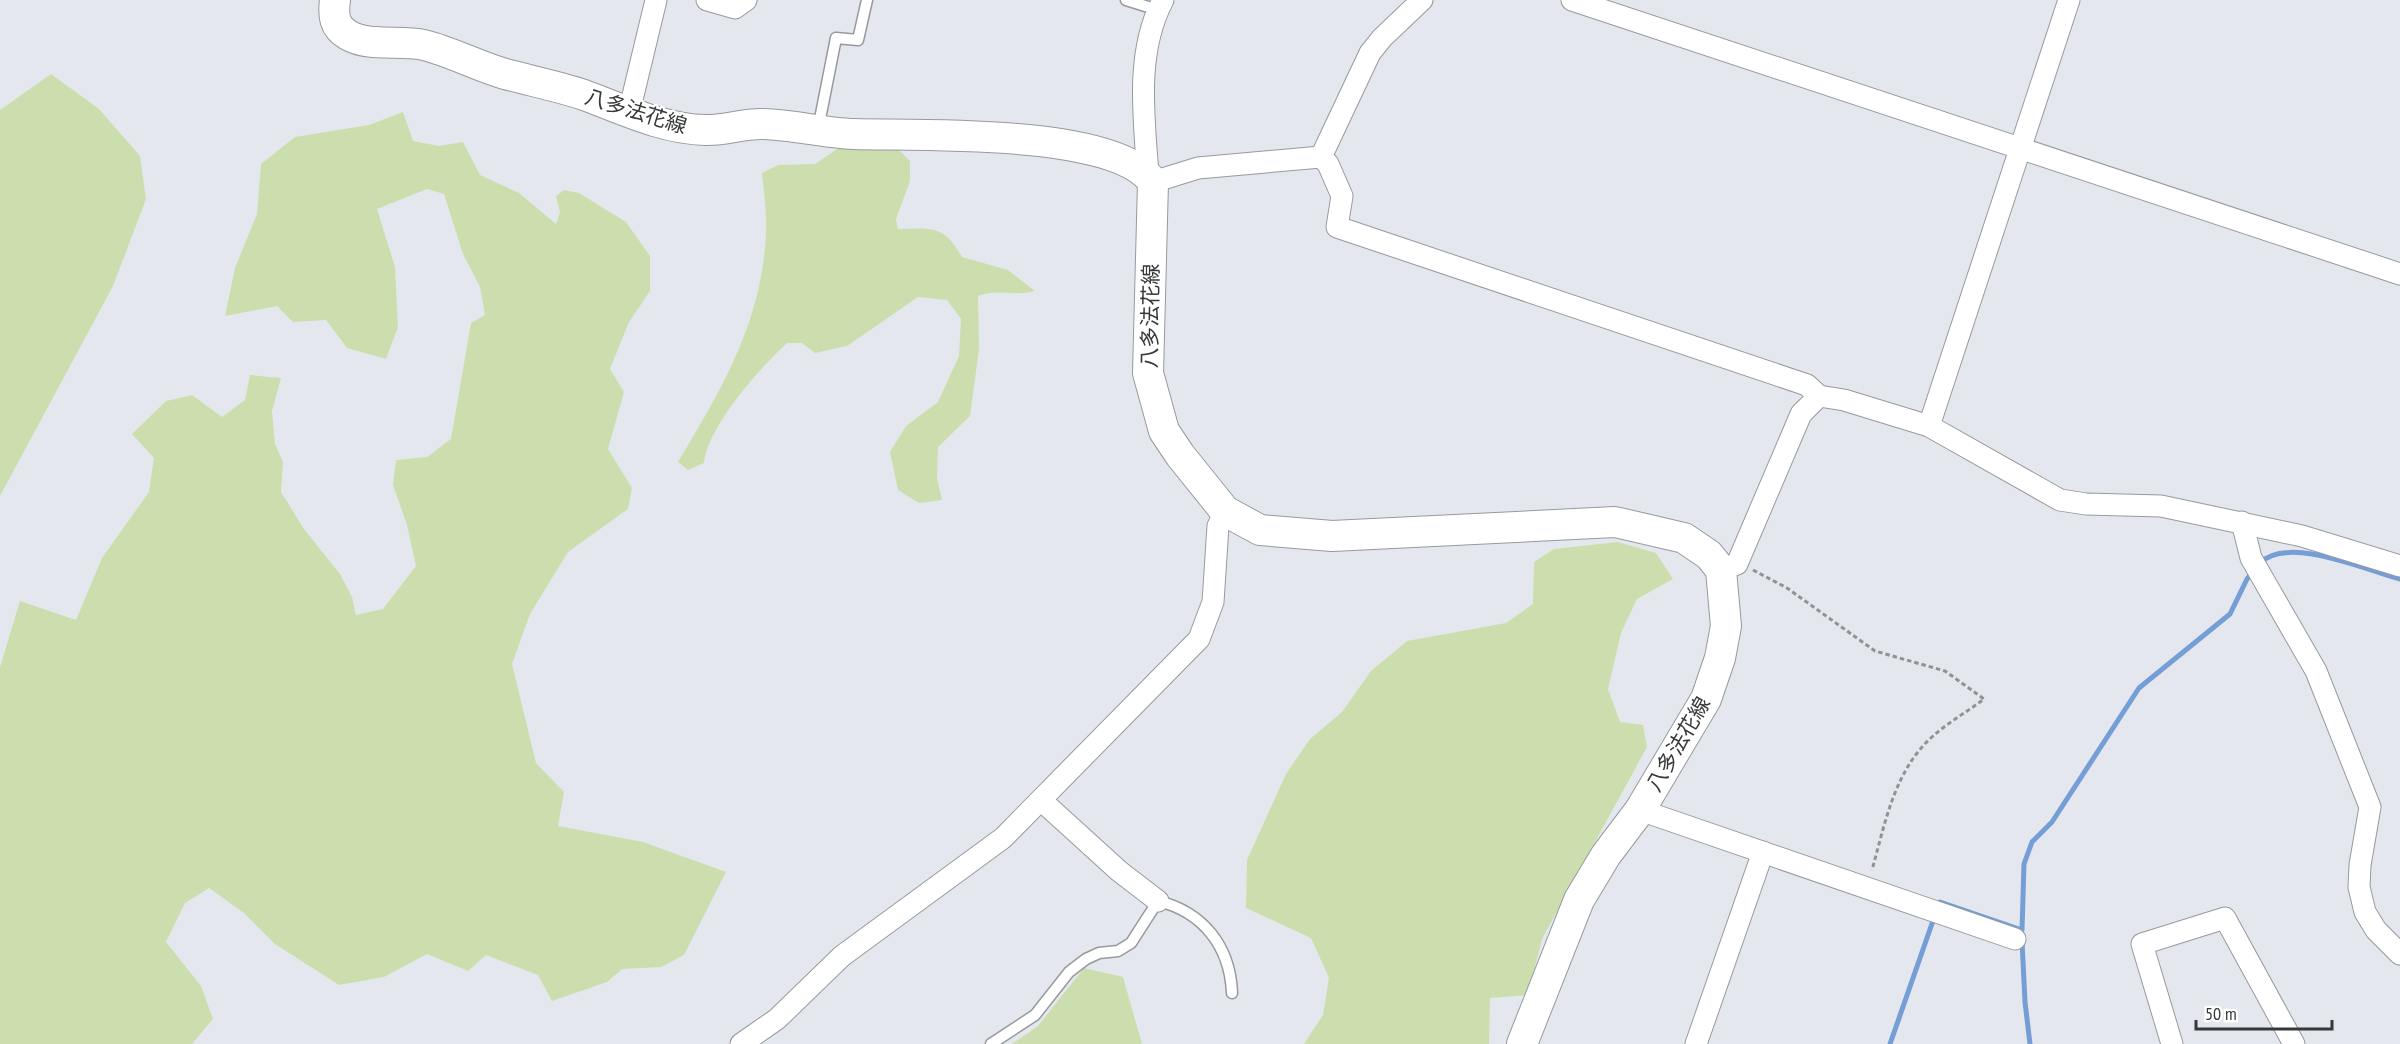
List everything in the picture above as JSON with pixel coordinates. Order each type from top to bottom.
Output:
[{"type":"main road","name":"八多法花線","points":[[335,0],[333,15],[338,28],[360,40],[417,44],[436,48],[506,74],[553,84],[678,127],[707,131],[762,124],[853,134],[973,135],[1068,146],[1124,161],[1150,178],[1148,373],[1164,431],[1225,511],[1260,530],[1332,536],[1615,522],[1684,538],[1729,567],[1726,626],[1706,699],[1640,810],[1606,855],[1579,900],[1522,1044]]},
{"type":"street","points":[[629,111],[656,0]]},
{"type":"street","points":[[707,0],[735,8],[746,0]]},
{"type":"street","points":[[1321,157],[1370,53],[1382,38],[1422,0]]},
{"type":"street","points":[[1572,0],[2400,274]]},
{"type":"street","points":[[1929,426],[2069,0]]},
{"type":"street","points":[[1160,5],[1149,33],[1143,99],[1150,178],[1198,168],[1321,157]]},
{"type":"street","points":[[1321,157],[1328,164],[1342,196],[1337,227],[1807,385],[1819,396],[1844,400],[1929,426],[2060,500],[2086,504],[2161,506],[2302,536],[2400,566]]},
{"type":"street","points":[[1729,567],[1801,414],[1819,396]]},
{"type":"street","points":[[741,1044],[777,1019],[842,956],[1003,838],[1042,801],[1199,639],[1213,602],[1218,526],[1225,511]]},
{"type":"street","points":[[2241,522],[2255,567],[2316,671],[2370,807],[2360,866],[2359,887],[2365,912],[2376,930],[2400,954]]},
{"type":"street","points":[[1042,801],[1119,871],[1158,901]]},
{"type":"street","points":[[1640,810],[2015,939]]},
{"type":"street","points":[[1696,1044],[1763,852]]},
{"type":"street","points":[[2172,1044],[2142,944],[2225,918],[2294,1044]]},
{"type":"lane","points":[[818,129],[836,38],[858,40],[867,0]]},
{"type":"lane","points":[[1126,0],[1160,5]]},
{"type":"lane","points":[[991,1044],[1035,1015],[1069,972],[1086,959],[1099,953],[1118,951],[1131,943],[1158,901],[1187,911],[1203,922],[1222,949],[1231,973],[1232,993]]},
{"type":"path","points":[[1729,567],[1764,575],[1787,588],[1875,651],[1945,671],[1984,699],[1931,738],[1910,762],[1895,790],[1866,888]]},
{"type":"green space","points":[[51,74],[99,109],[140,156],[146,199],[113,286],[0,496],[0,110]]},
{"type":"green space","points":[[403,112],[413,141],[439,146],[463,142],[480,175],[519,193],[556,224],[560,212],[556,196],[564,190],[579,193],[626,222],[650,256],[650,291],[629,322],[610,369],[624,392],[608,449],[632,488],[628,509],[568,552],[530,614],[512,664],[536,763],[564,792],[558,826],[643,842],[726,872],[684,955],[661,967],[622,969],[607,982],[552,1001],[538,975],[486,955],[468,971],[427,954],[384,977],[339,985],[275,944],[244,913],[209,888],[185,903],[166,942],[201,986],[213,1019],[192,1044],[0,1044],[0,667],[20,601],[76,620],[102,558],[149,492],[154,458],[132,434],[166,401],[192,395],[222,417],[245,400],[250,375],[281,378],[272,411],[275,444],[283,462],[281,492],[304,529],[340,574],[352,597],[356,615],[383,609],[416,566],[407,525],[393,485],[396,460],[427,457],[451,439],[471,323],[485,315],[480,287],[463,254],[444,194],[427,189],[377,209],[395,267],[398,327],[386,359],[347,348],[326,320],[293,322],[277,306],[225,316],[235,268],[257,214],[261,164],[295,137],[369,125]]},
{"type":"green space","points":[[866,146],[899,150],[910,161],[910,181],[896,219],[898,229],[929,229],[943,234],[962,257],[1008,270],[1035,291],[978,296],[979,349],[970,416],[938,447],[937,478],[942,500],[919,503],[898,490],[890,452],[906,426],[938,402],[959,356],[961,319],[947,300],[918,297],[847,346],[815,353],[802,343],[787,343],[736,399],[715,432],[704,463],[688,470],[678,462],[710,408],[737,354],[757,296],[766,233],[762,173],[778,165],[815,164],[837,149]]},
{"type":"green space","points":[[1618,542],[1656,553],[1673,579],[1637,599],[1621,633],[1608,689],[1620,722],[1643,725],[1647,747],[1542,939],[1528,995],[1490,998],[1489,1044],[1304,1044],[1323,1015],[1329,978],[1311,938],[1246,908],[1247,860],[1286,774],[1310,739],[1342,712],[1371,671],[1407,641],[1506,623],[1533,604],[1534,562],[1554,549]]},
{"type":"green space","points":[[1084,968],[1123,977],[1142,1044],[1012,1044],[1038,1026]]},
{"type":"waterway","points":[[2260,563],[2273,555],[2289,552],[2308,553],[2400,579]]},
{"type":"waterway","points":[[1938,906],[1940,902],[2022,930],[2024,864],[2032,842],[2052,822],[2139,688],[2230,614],[2247,579],[2254,570]]},
{"type":"waterway","points":[[1890,1044],[1935,915]]},
{"type":"waterway","points":[[2022,941],[2030,1044]]}]
